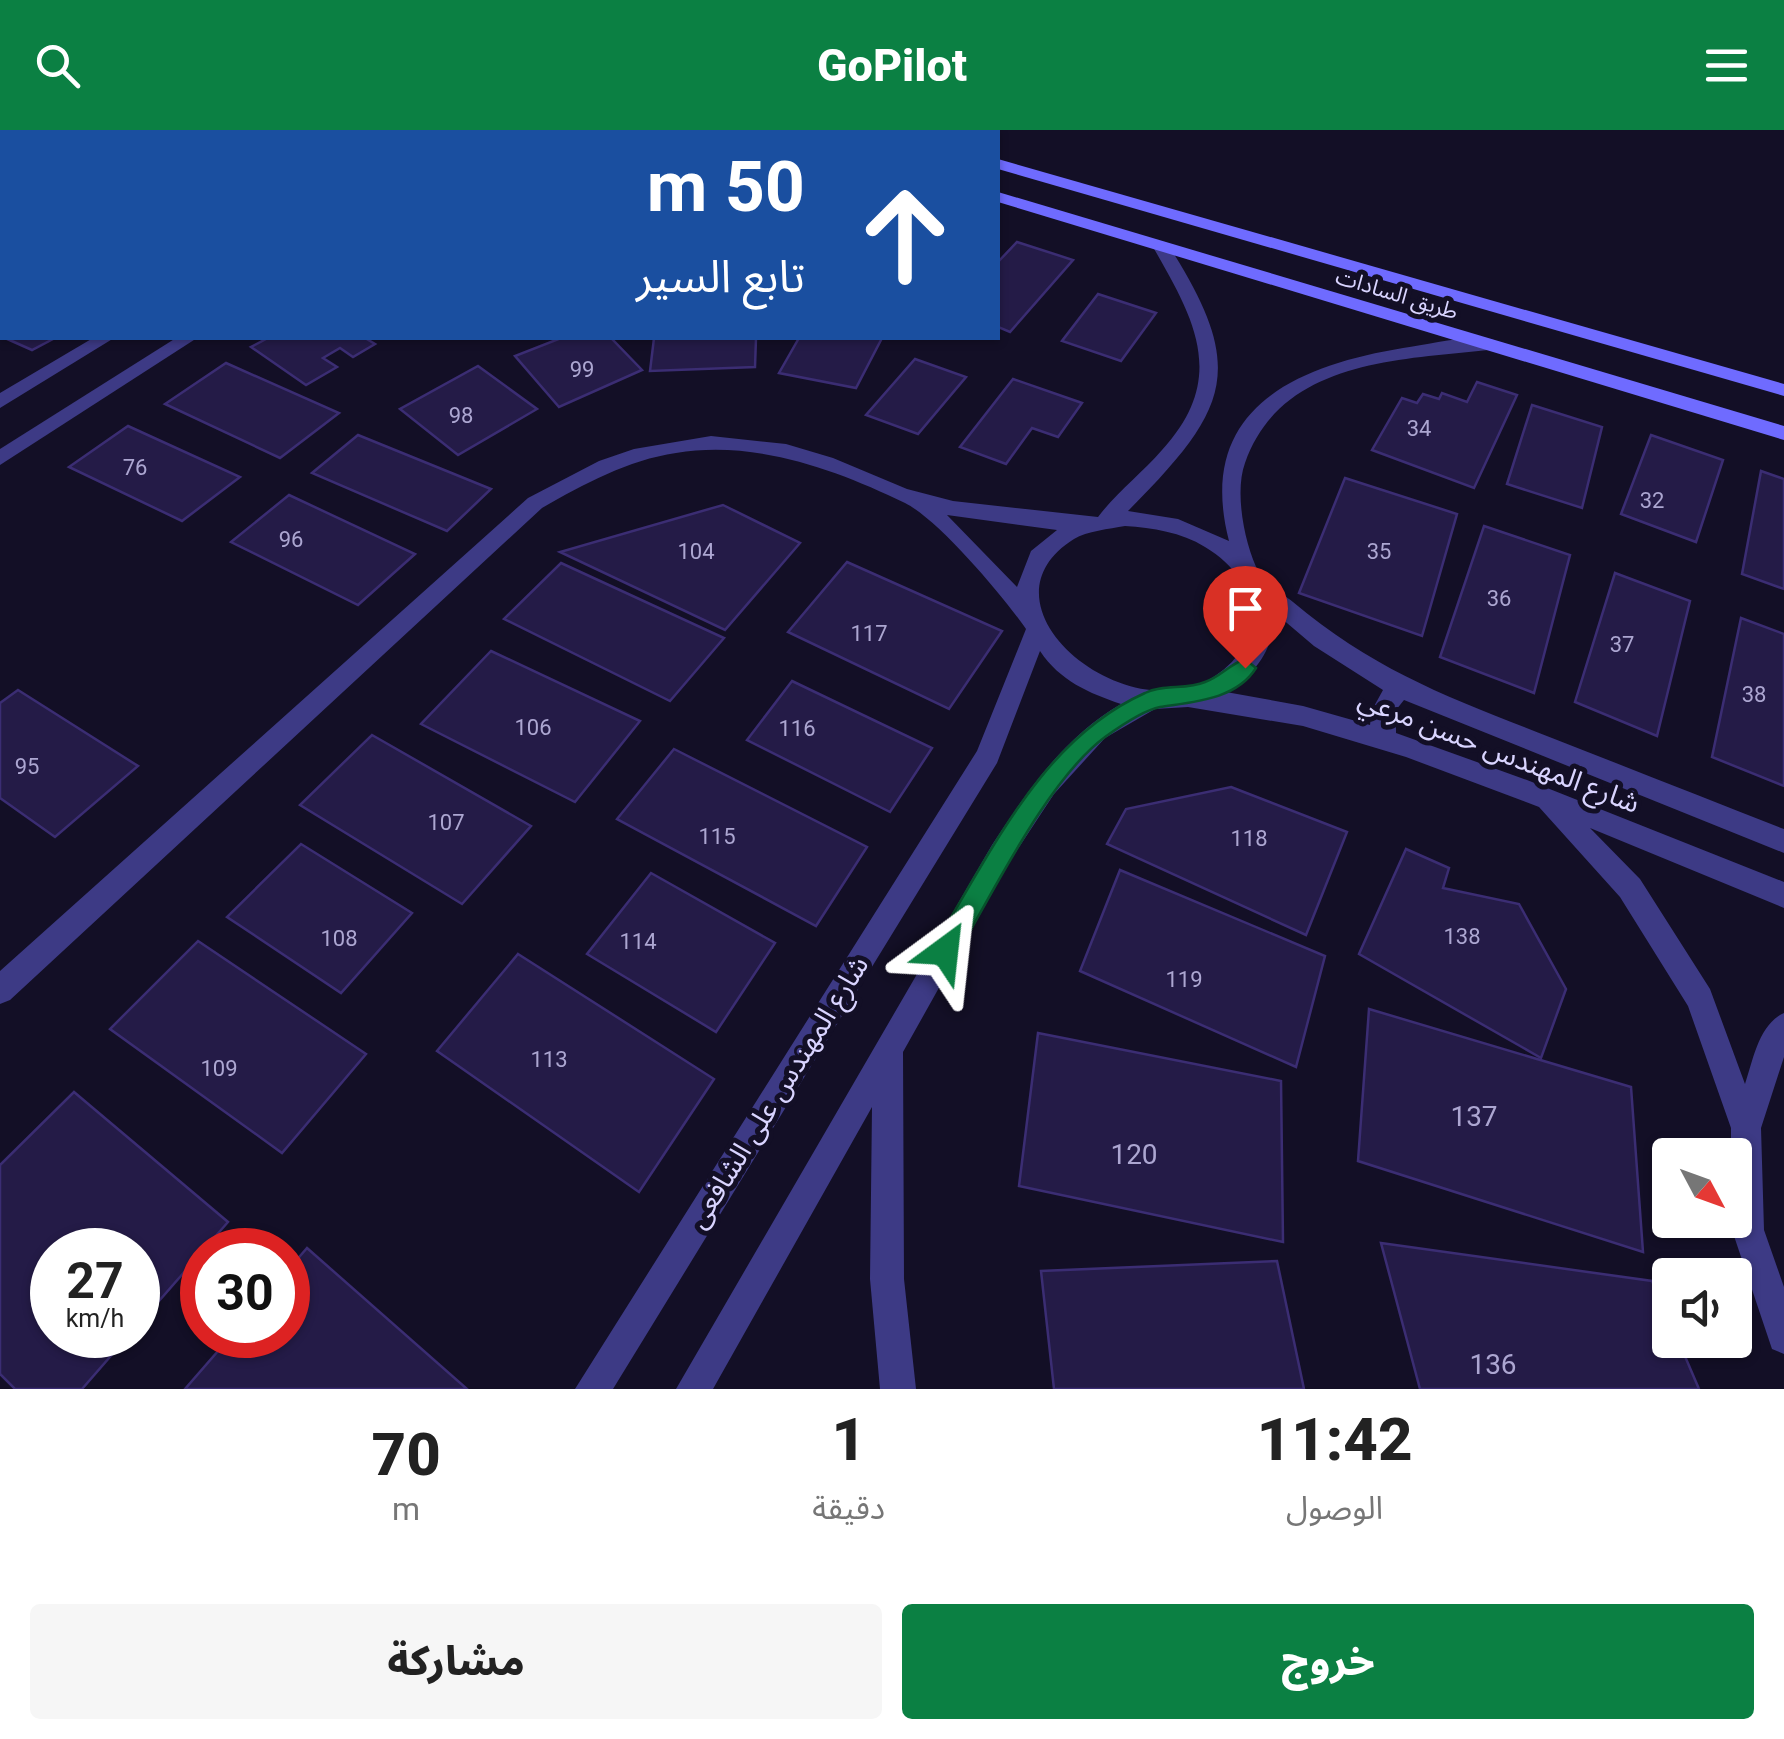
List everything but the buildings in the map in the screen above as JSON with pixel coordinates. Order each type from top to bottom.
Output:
[{"type":"main road","name":"طريق السادات","points":[[1000,165],[1784,390]]},
{"type":"main road","name":"طريق السادات","points":[[1000,199],[1784,432]]},
{"type":"street","points":[[1033,624],[1030,573],[1047,547],[1096,522],[1182,446],[1208,392],[1213,365],[1206,325],[1162,247]]},
{"type":"street","points":[[0,402],[102,340]]},
{"type":"street","points":[[0,458],[185,340]]},
{"type":"street","points":[[694,1389],[1001,853],[1045,786],[1096,731],[1168,698],[1218,687],[1245,668],[1261,643],[1265,614],[1235,523],[1232,472],[1249,428],[1282,393],[1330,369],[1488,344]]},
{"type":"street","points":[[0,990],[535,503],[588,470],[648,450],[710,441],[771,446],[911,498],[1096,522],[1161,521],[1195,532],[1225,550],[1253,579]]},
{"type":"street","points":[[911,498],[956,532],[1064,666],[1091,682],[1168,698]]},
{"type":"street","name":"شارع المهندس حسن مرعي","points":[[1253,579],[1322,640],[1400,688],[1784,841]]},
{"type":"street","name":"شارع المهندس على الشافعى","points":[[593,1389],[988,756],[1033,624]]},
{"type":"street","points":[[1384,737],[1380,717],[1386,700],[1400,688]]},
{"type":"street","name":"شارع المهندس حسن مرعي","points":[[1168,698],[1283,710],[1384,737],[1545,797],[1784,895]]},
{"type":"street","points":[[1545,797],[1630,888],[1700,999],[1746,1128],[1748,1230],[1784,1337]]},
{"type":"street","points":[[1746,1128],[1773,1045],[1784,1028]]},
{"type":"street","points":[[888,1048],[887,1279],[898,1389]]},
{"type":"route","points":[[945,951],[1045,786],[1096,731],[1154,698],[1183,698],[1218,687],[1245,668]]}]
